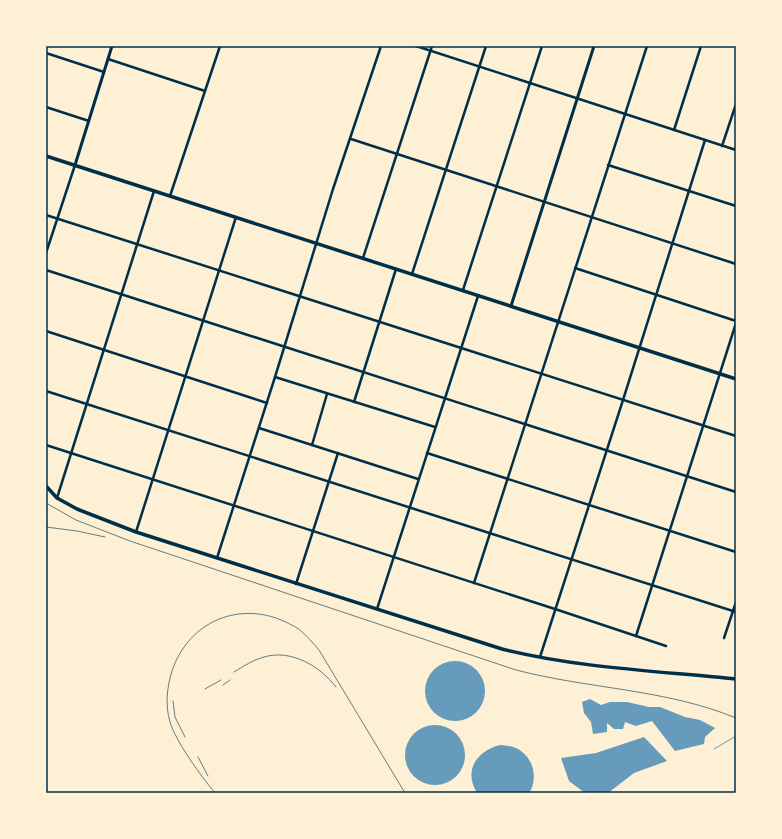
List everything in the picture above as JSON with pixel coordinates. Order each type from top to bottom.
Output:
[{"type":"main road","points":[[46,156],[736,378]]},
{"type":"main road","points":[[46,486],[57,498],[77,509],[136,532],[216,559],[482,643],[540,657],[588,664],[736,679]]},
{"type":"street","points":[[46,253],[112,46]]},
{"type":"street","points":[[170,196],[220,46]]},
{"type":"street","points":[[216,559],[276,377],[333,189],[381,46]]},
{"type":"street","points":[[416,46],[736,150]]},
{"type":"street","points":[[363,258],[432,46]]},
{"type":"street","points":[[412,274],[486,46]]},
{"type":"street","points":[[463,290],[542,46]]},
{"type":"street","points":[[511,306],[543,201],[594,46]]},
{"type":"street","points":[[474,583],[509,480],[575,268],[647,46]]},
{"type":"street","points":[[674,130],[701,46]]},
{"type":"street","points":[[46,53],[104,72]]},
{"type":"street","points":[[108,59],[205,91]]},
{"type":"street","points":[[722,146],[736,104]]},
{"type":"street","points":[[46,107],[89,121]]},
{"type":"street","points":[[351,139],[736,264]]},
{"type":"street","points":[[540,657],[624,400],[705,140]]},
{"type":"street","points":[[608,165],[736,206]]},
{"type":"street","points":[[57,498],[154,191]]},
{"type":"street","points":[[46,215],[736,436]]},
{"type":"street","points":[[136,532],[236,217]]},
{"type":"street","points":[[575,268],[736,322],[636,636]]},
{"type":"street","points":[[354,402],[396,269]]},
{"type":"street","points":[[46,270],[736,492]]},
{"type":"street","points":[[376,609],[478,295]]},
{"type":"street","points":[[46,331],[267,403]]},
{"type":"street","points":[[276,377],[435,427]]},
{"type":"street","points":[[46,391],[734,612]]},
{"type":"street","points":[[312,445],[327,394]]},
{"type":"street","points":[[259,428],[418,479]]},
{"type":"street","points":[[46,445],[666,646]]},
{"type":"street","points":[[296,584],[338,453]]},
{"type":"street","points":[[427,453],[736,552]]},
{"type":"street","points":[[724,638],[734,612],[736,602]]},
{"type":"water","points":[[449,661],[461,661],[472,666],[480,674],[485,685],[483,703],[472,716],[461,721],[449,721],[438,716],[430,708],[425,697],[425,685],[430,674],[438,666]]},
{"type":"water","points":[[590,699],[601,705],[610,702],[627,702],[649,707],[660,707],[685,717],[700,720],[715,728],[705,737],[704,744],[675,751],[652,721],[636,726],[625,722],[623,729],[614,729],[607,723],[607,732],[593,734],[591,722],[584,713],[582,702]]},
{"type":"water","points":[[429,725],[441,725],[452,730],[460,738],[465,749],[463,767],[452,780],[441,785],[429,785],[418,780],[410,772],[405,761],[405,749],[410,738],[418,730]]},
{"type":"water","points":[[644,737],[667,761],[634,773],[608,793],[585,793],[569,781],[561,758],[596,753]]},
{"type":"water","points":[[500,745],[516,748],[529,760],[532,765],[534,776],[532,788],[529,793],[477,793],[471,777],[472,769],[479,757],[492,748]]},
{"type":"waterway","points":[[714,749],[736,736]]},
{"type":"railway","points":[[46,503],[76,520],[130,541],[516,670],[655,695],[709,708],[736,718]]},
{"type":"railway","points":[[46,527],[77,531],[105,537]]},
{"type":"railway","points":[[215,793],[190,759],[173,730],[168,716],[167,703],[169,683],[172,671],[179,655],[188,642],[200,630],[227,616],[243,614],[259,614],[282,620],[300,630],[312,642],[319,650],[405,793]]},
{"type":"railway","points":[[234,672],[260,658],[274,655],[284,655],[294,657],[313,666],[322,672],[336,687]]},
{"type":"railway","points":[[205,689],[221,680]]},
{"type":"railway","points":[[223,685],[230,680]]},
{"type":"railway","points":[[173,701],[175,717],[185,737]]},
{"type":"railway","points":[[198,757],[208,776]]}]
